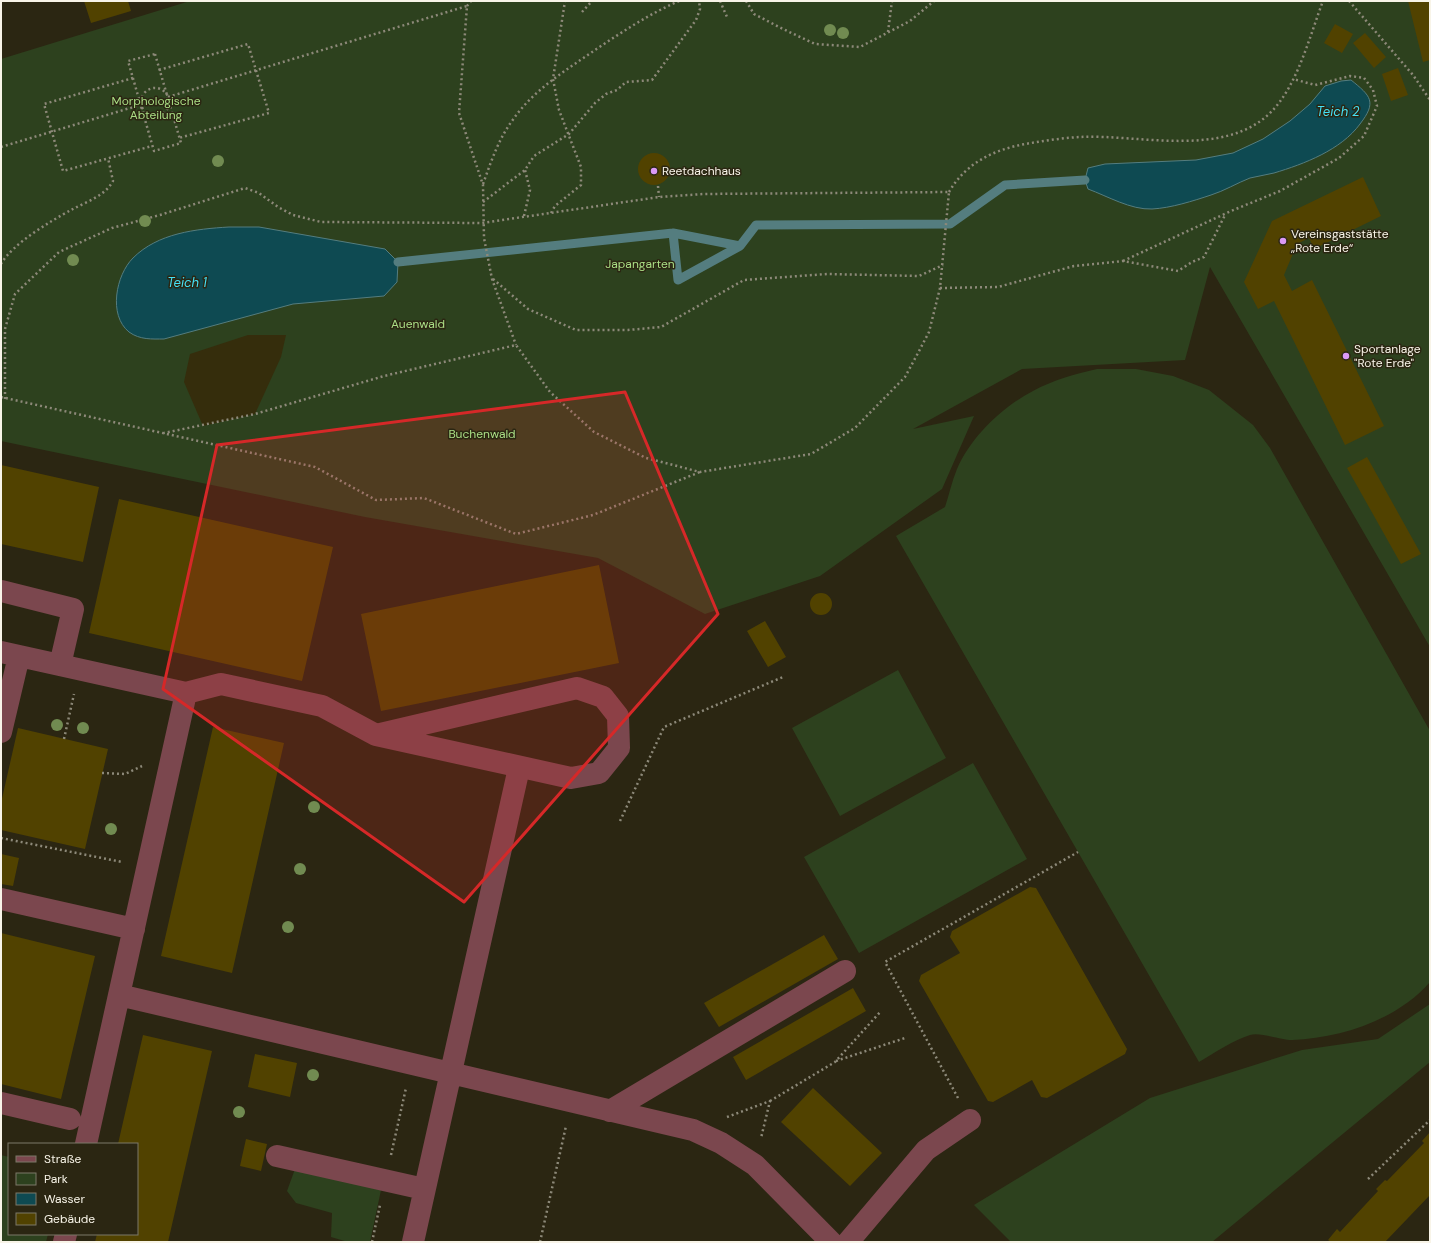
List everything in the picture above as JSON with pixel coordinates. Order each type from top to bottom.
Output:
[{"type":"street","points":[[1,591],[73,609],[70,667]]},
{"type":"street","points":[[1,732],[10,654],[186,693],[221,684],[322,706],[376,735],[519,768],[570,778],[599,773],[619,748],[618,716],[603,697],[577,688],[376,735]]},
{"type":"street","points":[[86,1143],[186,693]]},
{"type":"street","points":[[413,1242],[519,768]]},
{"type":"street","points":[[1,899],[134,929]]},
{"type":"street","points":[[610,1111],[845,971]]},
{"type":"street","points":[[119,995],[693,1130],[721,1143],[755,1166],[831,1242]]},
{"type":"street","points":[[1,1103],[70,1119]]},
{"type":"street","points":[[848,1242],[926,1150],[970,1120]]},
{"type":"street","points":[[277,1156],[424,1189]]},
{"type":"path","points":[[168,97],[466,6],[471,1]]},
{"type":"path","points":[[551,213],[555,206],[581,184],[581,167],[560,110],[553,79],[565,1]]},
{"type":"path","points":[[582,12],[592,1]]},
{"type":"path","points":[[679,1],[634,24],[553,79],[528,101],[512,120],[497,144],[483,184],[482,223],[492,279],[516,345],[550,392],[594,432],[646,458],[700,472]]},
{"type":"path","points":[[482,202],[525,170],[534,156],[569,134],[595,103],[606,94],[617,90],[626,82],[652,80],[696,20],[700,9],[699,1]]},
{"type":"path","points":[[720,1],[727,17]]},
{"type":"path","points":[[746,1],[754,14],[815,44],[860,47],[910,21],[934,1]]},
{"type":"path","points":[[888,33],[892,1]]},
{"type":"path","points":[[1,397],[315,467],[376,500],[424,498],[516,534],[593,515],[700,472],[811,454],[855,428],[905,377],[930,332],[940,288],[949,192],[956,181],[969,167],[986,155],[1006,148],[1080,137],[1198,140],[1238,133],[1258,124],[1273,110],[1293,79],[1322,1]]},
{"type":"path","points":[[1349,1],[1414,75],[1430,100]]},
{"type":"path","points":[[466,6],[458,113],[483,184]]},
{"type":"path","points":[[160,70],[248,44],[269,113],[180,138]]},
{"type":"path","points":[[155,54],[181,143],[154,151],[132,78],[128,61],[155,54]]},
{"type":"path","points":[[1123,261],[1280,191],[1339,158],[1364,136],[1377,106],[1373,90],[1364,78],[1350,76],[1315,85],[1293,79]]},
{"type":"path","points":[[132,78],[44,104],[52,132],[64,172],[152,146]]},
{"type":"path","points":[[150,88],[158,88],[166,93],[168,97],[167,110],[160,115],[150,115],[142,109],[140,105],[142,95],[150,88]]},
{"type":"path","points":[[1,147],[140,105]]},
{"type":"path","points":[[1,264],[25,239],[56,218],[102,194],[109,188],[113,181],[108,158]]},
{"type":"path","points":[[524,216],[530,190],[525,170]]},
{"type":"path","points":[[658,186],[660,196]]},
{"type":"path","points":[[5,399],[5,329],[15,294],[59,252],[112,228],[160,215],[245,188],[259,193],[292,215],[321,222],[482,223],[660,196],[704,194],[949,192]]},
{"type":"path","points":[[940,288],[998,287],[1074,266],[1123,261],[1178,271],[1192,262],[1204,257],[1225,215]]},
{"type":"path","points":[[492,279],[528,308],[576,330],[628,330],[661,327],[744,280],[827,274],[919,276],[943,265]]},
{"type":"path","points":[[164,433],[255,414],[384,376],[516,345]]},
{"type":"path","points":[[64,739],[70,667]]},
{"type":"path","points":[[620,821],[664,727],[783,677]]},
{"type":"path","points":[[102,773],[125,774],[172,753]]},
{"type":"path","points":[[1,838],[147,866]]},
{"type":"path","points":[[970,1120],[885,962],[1078,852]]},
{"type":"path","points":[[835,1062],[881,1011]]},
{"type":"path","points":[[693,1130],[770,1101],[835,1062],[905,1038]]},
{"type":"path","points":[[755,1166],[770,1101]]},
{"type":"path","points":[[540,1242],[571,1102]]},
{"type":"path","points":[[1368,1180],[1430,1120]]},
{"type":"highlighted area","points":[[625,392],[718,614],[464,902],[163,689],[217,445]]},
{"type":"green space","points":[[190,1],[1430,1],[1430,647],[1210,267],[1185,360],[1022,369],[913,429],[974,416],[942,489],[820,576],[705,614],[598,558],[365,517],[1,441],[1,59]]},
{"type":"green space","points":[[1097,369],[1136,369],[1173,376],[1209,390],[1253,425],[1270,448],[1430,731],[1430,982],[1417,995],[1385,1017],[1348,1031],[1311,1038],[1292,1040],[1254,1034],[1231,1043],[1199,1062],[896,536],[945,507],[955,474],[963,457],[979,434],[999,414],[1010,405],[1041,387],[1064,378]]},
{"type":"green space","points":[[898,670],[946,758],[840,816],[792,728]]},
{"type":"green space","points":[[973,763],[1027,859],[859,953],[804,857]]},
{"type":"green space","points":[[1430,1004],[1430,1062],[1212,1242],[1011,1242],[974,1205],[1150,1098],[1302,1050],[1378,1039]]},
{"type":"green space","points":[[1,1155],[8,1157],[8,1235],[48,1235],[46,1242],[1,1242]]},
{"type":"green space","points":[[295,1169],[381,1190],[370,1242],[348,1242],[331,1237],[332,1213],[296,1203],[287,1191]]},
{"type":"sand","points":[[248,335],[286,335],[281,357],[255,414],[203,426],[184,382],[190,354]]},
{"type":"water","name":"Teich 2","points":[[1351,80],[1367,95],[1370,105],[1369,110],[1360,124],[1343,141],[1321,155],[1297,165],[1274,173],[1250,178],[1221,191],[1182,204],[1152,209],[1144,209],[1128,205],[1088,189],[1085,180],[1088,168],[1105,164],[1196,160],[1233,153],[1263,139],[1290,121],[1310,104],[1325,86],[1341,81]]},
{"type":"water","name":"Teich 1","points":[[259,227],[385,249],[398,262],[397,282],[384,296],[293,304],[164,339],[142,338],[133,335],[122,325],[118,316],[117,295],[122,274],[133,258],[154,243],[178,234],[204,229]]},
{"type":"building","points":[[84,1],[128,1],[131,11],[91,23]]},
{"type":"building","points":[[1408,1],[1430,1],[1430,60],[1423,62]]},
{"type":"building","points":[[1335,24],[1353,34],[1342,53],[1324,43]]},
{"type":"building","points":[[1365,33],[1386,57],[1374,68],[1353,43]]},
{"type":"building","points":[[1398,68],[1408,95],[1391,101],[1382,74]]},
{"type":"building","name":"Reetdachhaus","points":[[651,153],[657,153],[666,157],[670,169],[666,181],[657,185],[651,185],[642,181],[638,172],[638,166],[642,157]]},
{"type":"building","points":[[1363,177],[1381,216],[1314,249],[1309,238],[1297,244],[1284,275],[1292,291],[1312,280],[1384,426],[1345,445],[1274,301],[1258,309],[1244,282],[1272,221]]},
{"type":"building","points":[[1367,457],[1421,554],[1401,564],[1347,468]]},
{"type":"building","points":[[1,465],[99,487],[83,562],[1,544]]},
{"type":"building","points":[[119,499],[333,547],[302,681],[89,633]]},
{"type":"building","points":[[599,565],[619,663],[381,711],[361,614]]},
{"type":"building","points":[[821,593],[829,596],[832,604],[829,612],[821,615],[813,612],[810,604],[813,596]]},
{"type":"building","points":[[765,621],[786,657],[768,667],[747,631]]},
{"type":"building","points":[[213,727],[284,743],[232,973],[161,956]]},
{"type":"building","points":[[18,728],[108,749],[85,849],[1,830],[1,803]]},
{"type":"building","points":[[1,854],[19,858],[13,886],[1,884]]},
{"type":"building","points":[[1030,887],[1036,888],[1127,1049],[1125,1054],[1047,1098],[1041,1097],[1032,1080],[993,1102],[988,1101],[919,981],[921,975],[960,953],[950,937],[952,931]]},
{"type":"building","points":[[1,933],[95,956],[61,1099],[1,1084]]},
{"type":"building","points":[[824,935],[838,959],[719,1027],[704,1003]]},
{"type":"building","points":[[853,988],[866,1011],[746,1080],[733,1057]]},
{"type":"building","points":[[143,1035],[212,1051],[168,1242],[95,1242],[97,1235],[138,1235],[138,1143],[118,1143]]},
{"type":"building","points":[[255,1054],[297,1063],[290,1097],[248,1087]]},
{"type":"building","points":[[813,1088],[882,1153],[850,1186],[781,1122]]},
{"type":"building","points":[[1430,1132],[1430,1195],[1385,1242],[1331,1242],[1328,1240],[1337,1229],[1340,1232],[1378,1191],[1376,1189],[1385,1180],[1387,1181],[1424,1143],[1422,1141]]},
{"type":"building","points":[[246,1139],[267,1144],[261,1171],[240,1166]]},
{"type":"waterway","points":[[398,262],[673,233],[740,246],[756,225],[950,224],[1005,185],[1085,180]]},
{"type":"waterway","points":[[673,233],[678,280],[740,246]]},
{"type":"place","name":"Reetdachhaus","points":[[654,171]]},
{"type":"place","name":"Vereinsgaststätte „Rote Erde“","points":[[1283,241]]},
{"type":"place","name":"Sportanlage \"Rote Erde\"","points":[[1346,356]]},
{"type":"park label","name":"Morphologische Abteilung","points":[[156,108]]},
{"type":"park label","name":"Japangarten","points":[[640,264]]},
{"type":"park label","name":"Auenwald","points":[[418,324]]},
{"type":"park label","name":"Buchenwald","points":[[482,434]]}]
